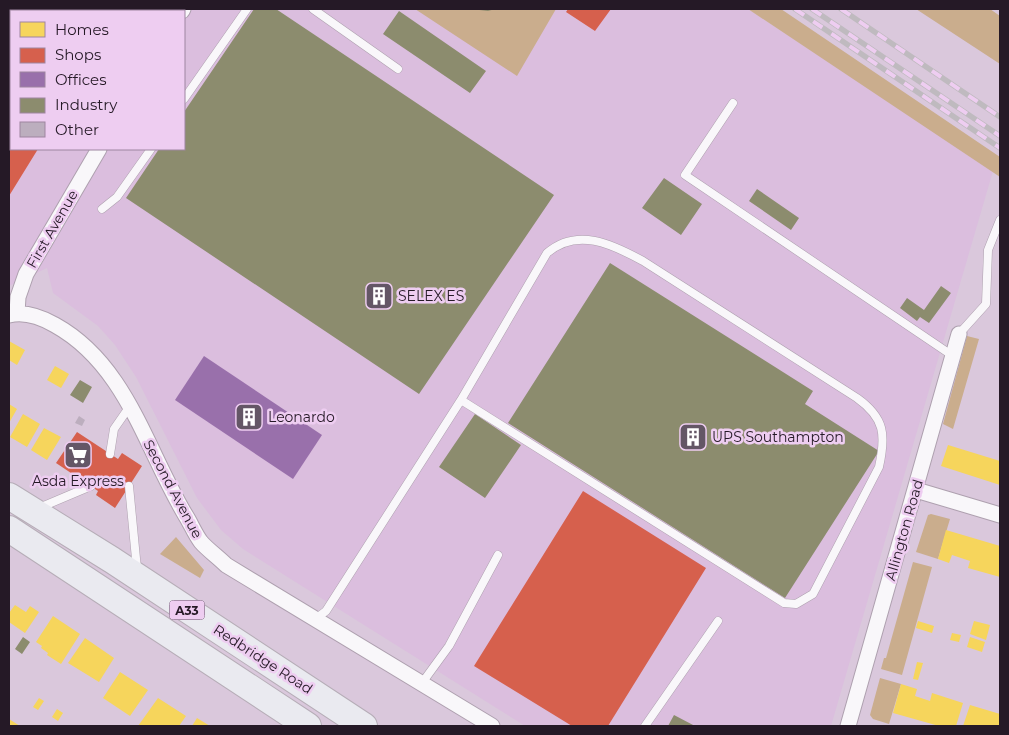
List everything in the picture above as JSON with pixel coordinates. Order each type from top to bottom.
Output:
[{"type":"highway","name":"Redbridge Road","points":[[9,496],[364,726]]},
{"type":"highway","name":"A33","points":[[9,530],[308,726]]},
{"type":"highway","points":[[9,552],[66,567]]},
{"type":"street","name":"First Avenue","points":[[13,314],[26,274],[98,150]]},
{"type":"street","name":"Second Avenue","points":[[13,314],[41,317],[72,334],[97,358],[116,382],[130,406],[173,494],[202,542],[226,565],[492,726]]},
{"type":"street","name":"Allington Road","points":[[848,726],[959,334]]},
{"type":"street","points":[[916,490],[1000,515]]},
{"type":"lane","points":[[185,98],[247,9]]},
{"type":"lane","points":[[313,9],[398,68]]},
{"type":"lane","points":[[733,103],[685,175],[953,356]]},
{"type":"lane","points":[[102,209],[117,197],[150,150]]},
{"type":"lane","points":[[959,334],[986,304],[988,250],[1000,220]]},
{"type":"lane","points":[[314,620],[326,611],[461,400],[546,253],[557,244],[571,240],[587,240],[622,250],[643,261],[869,407],[884,433],[884,448],[879,468],[813,594],[796,604],[784,603],[461,400]]},
{"type":"lane","points":[[110,454],[114,429],[130,406]]},
{"type":"lane","points":[[32,511],[91,486]]},
{"type":"lane","points":[[129,486],[138,578]]},
{"type":"lane","points":[[422,683],[449,646],[498,555]]},
{"type":"lane","points":[[645,726],[718,620]]},
{"type":"shaded area","points":[[9,9],[748,9],[993,171],[831,726],[525,726],[243,549],[221,530],[197,498],[136,377],[115,345],[98,326],[53,293],[47,268],[9,286]]},
{"type":"shaded area","points":[[415,9],[556,9],[517,76]]},
{"type":"shaded area","points":[[748,9],[781,9],[1000,157],[1000,177]]},
{"type":"shaded area","points":[[916,9],[990,9],[1000,16],[1000,64]]},
{"type":"shaded area","points":[[967,336],[979,339],[953,429],[943,424]]},
{"type":"shaded area","points":[[931,514],[950,519],[938,559],[916,552],[928,515]]},
{"type":"shaded area","points":[[176,537],[204,570],[200,578],[160,554]]},
{"type":"shaded area","points":[[913,562],[932,567],[902,675],[881,669],[884,658],[886,658]]},
{"type":"shaded area","points":[[880,678],[901,684],[889,724],[873,719],[870,715]]},
{"type":"building: Homes","points":[[9,341],[25,350],[17,365],[9,360]]},
{"type":"building: Homes","points":[[55,366],[69,374],[61,388],[47,380]]},
{"type":"building: Homes","points":[[9,404],[17,409],[9,423]]},
{"type":"building: Homes","points":[[23,414],[40,424],[27,447],[10,437]]},
{"type":"building: Homes","points":[[44,428],[61,437],[47,460],[31,450]]},
{"type":"building: Homes","points":[[948,445],[1000,461],[1000,485],[941,466]]},
{"type":"building: Homes","points":[[946,530],[1000,546],[1000,577],[968,568],[970,561],[952,555],[949,563],[938,559]]},
{"type":"building: Homes","points":[[15,605],[26,612],[30,606],[39,612],[25,633],[9,622],[9,613]]},
{"type":"building: Homes","points":[[53,616],[80,634],[61,664],[47,655],[48,653],[36,642]]},
{"type":"building: Homes","points":[[918,621],[934,626],[932,633],[916,628]]},
{"type":"building: Homes","points":[[974,621],[990,625],[986,640],[970,634]]},
{"type":"building: Homes","points":[[952,633],[961,635],[959,642],[950,640]]},
{"type":"building: Homes","points":[[970,637],[985,642],[982,652],[967,647]]},
{"type":"building: Homes","points":[[85,638],[114,658],[99,682],[68,663]]},
{"type":"building: Homes","points":[[917,662],[923,663],[918,680],[913,679]]},
{"type":"building: Homes","points":[[120,672],[148,690],[130,716],[103,698]]},
{"type":"building: Homes","points":[[901,684],[917,689],[915,696],[930,701],[932,693],[963,703],[956,726],[939,726],[893,713]]},
{"type":"building: Homes","points":[[39,698],[44,701],[38,710],[33,707]]},
{"type":"building: Homes","points":[[158,698],[186,716],[179,726],[138,726]]},
{"type":"building: Homes","points":[[970,705],[1000,714],[1000,726],[963,726]]},
{"type":"building: Homes","points":[[57,709],[63,713],[58,721],[52,717]]},
{"type":"building: Homes","points":[[197,718],[210,726],[192,726]]},
{"type":"building: Homes","points":[[9,719],[20,726],[9,726]]},
{"type":"building: Shops","points":[[568,9],[611,9],[595,31],[566,12]]},
{"type":"building: Shops","points":[[9,121],[10,150],[37,150],[9,196]]},
{"type":"building: Shops","points":[[77,432],[118,459],[122,453],[142,466],[115,508],[96,495],[98,491],[56,463]]},
{"type":"building: Shops","points":[[583,491],[706,568],[608,726],[572,726],[474,666]]},
{"type":"building: Offices","name":"Leonardo","points":[[204,356],[322,435],[293,479],[175,400]]},
{"type":"building: Industry","points":[[22,9],[119,9],[118,10]]},
{"type":"building: Industry","name":"SELEX ES","points":[[254,9],[276,9],[554,195],[419,394],[126,198],[158,150],[185,150],[185,111]]},
{"type":"building: Industry","points":[[471,9],[495,9],[488,11]]},
{"type":"building: Industry","points":[[399,11],[486,71],[470,93],[383,34]]},
{"type":"building: Industry","points":[[10,27],[10,49],[9,48]]},
{"type":"building: Industry","points":[[664,178],[702,204],[681,235],[642,208]]},
{"type":"building: Industry","points":[[757,189],[799,218],[791,230],[749,201]]},
{"type":"building: Industry","name":"UPS Southampton","points":[[610,263],[813,391],[805,404],[879,451],[785,598],[508,423]]},
{"type":"building: Industry","points":[[941,286],[951,293],[929,323],[920,317],[917,321],[900,308],[907,298],[924,310]]},
{"type":"building: Industry","points":[[80,380],[92,387],[83,403],[70,395]]},
{"type":"building: Industry","points":[[475,414],[521,445],[485,498],[439,467]]},
{"type":"building: Industry","points":[[23,637],[30,642],[22,654],[15,649]]},
{"type":"building: Industry","points":[[674,715],[695,726],[668,726]]},
{"type":"building: Other","points":[[79,416],[85,420],[82,426],[75,423]]},
{"type":"railway","points":[[795,9],[1000,148]]},
{"type":"railway","points":[[812,9],[1000,136]]},
{"type":"railway","points":[[841,9],[1000,117]]},
{"type":"place","name":"SELEX ES","points":[[379,296]]},
{"type":"place","name":"Leonardo","points":[[249,417]]},
{"type":"place","name":"UPS Southampton","points":[[693,437]]},
{"type":"place","name":"Asda Express","points":[[78,455]]}]
